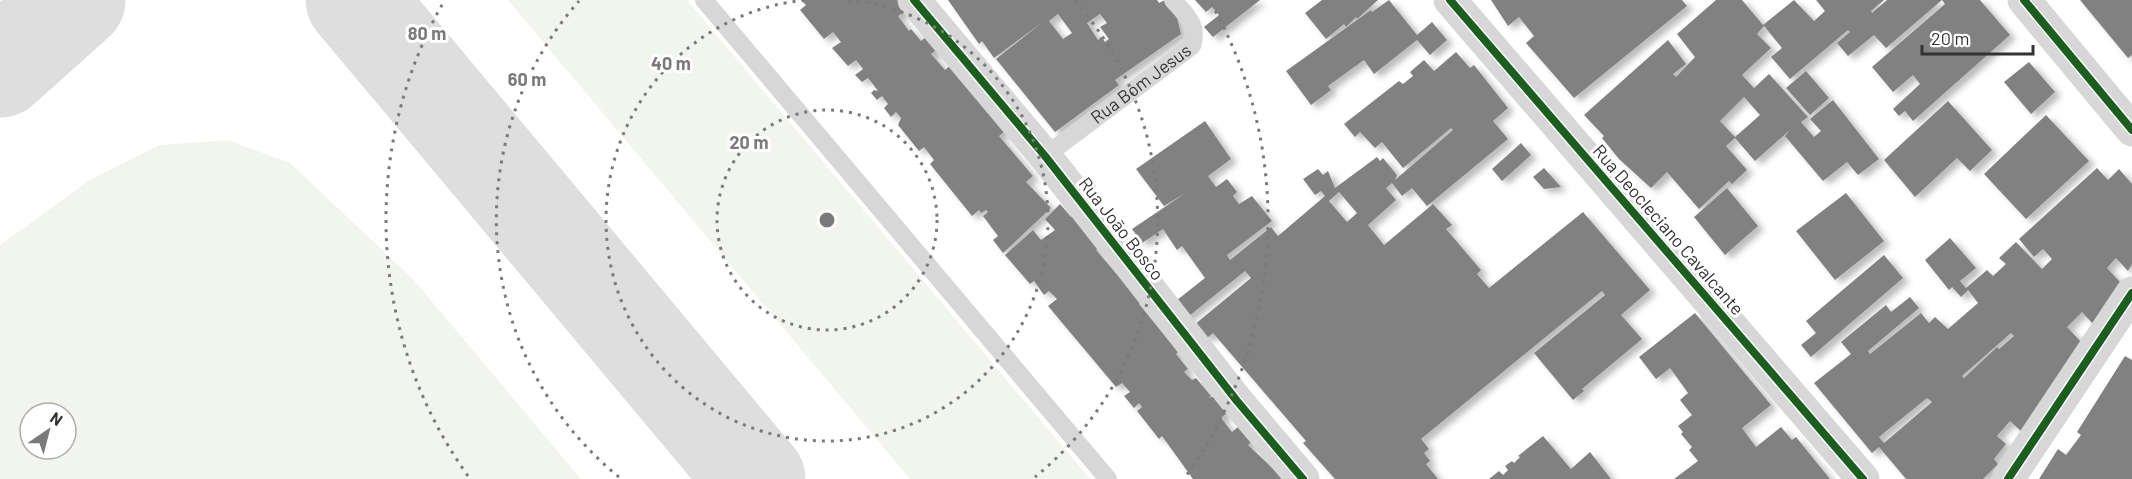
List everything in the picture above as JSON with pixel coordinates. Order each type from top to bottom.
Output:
[{"type":"street","name":"Rua João Bosco","points":[[914,0],[1045,156],[1237,401],[1303,479]]},
{"type":"street","name":"Rua Deocleciano Cavalcante","points":[[1450,0],[1863,479]]},
{"type":"street","points":[[2024,0],[2132,130]]},
{"type":"street","points":[[2008,479],[2132,293]]},
{"type":"lane","points":[[704,0],[1108,479]]},
{"type":"lane","name":"Rua Bom Jesus","points":[[1045,156],[1192,46],[1196,34],[1192,21],[1173,0]]},
{"type":"shaded area","points":[[508,0],[687,0],[1090,479],[910,479]]},
{"type":"shaded area","points":[[228,140],[290,163],[413,279],[581,479],[0,479],[0,245],[90,180],[160,145]]},
{"type":"building","points":[[801,0],[898,0],[907,10],[898,16],[909,31],[911,29],[921,41],[928,35],[939,48],[931,54],[945,70],[952,64],[1009,128],[999,136],[1033,176],[1026,182],[1051,208],[1003,253],[993,240],[998,236],[983,216],[988,212],[986,210],[981,213],[979,210],[972,216],[930,164],[934,160],[924,147],[919,151],[898,125],[901,118],[896,112],[891,117],[884,108],[888,104],[882,96],[877,100],[871,93],[874,90],[878,91],[868,78],[862,82],[855,75],[863,69],[856,60],[848,66],[832,48],[841,42],[833,32],[824,39],[800,10],[806,5]]},
{"type":"building","points":[[948,0],[1157,0],[1159,3],[1165,0],[1176,13],[1181,34],[1115,80],[1119,85],[1055,132],[996,59],[1044,21],[994,58],[982,41],[979,44]],"holes":[[[1058,14],[1072,33],[1063,39],[1049,21]],[[1100,14],[1107,23],[1100,27],[1109,39],[1105,42],[1101,37],[1098,40],[1087,23]]]},
{"type":"building","points":[[1195,0],[1260,0],[1213,37],[1204,27],[1219,15],[1212,7],[1206,12]]},
{"type":"building","points":[[1322,0],[1378,0],[1357,19],[1356,17],[1346,27],[1344,24],[1326,39],[1305,13]]},
{"type":"building","points":[[1389,0],[1417,35],[1432,22],[1447,40],[1430,55],[1417,40],[1374,74],[1364,60],[1328,86],[1331,90],[1311,105],[1286,71],[1371,10],[1372,12]]},
{"type":"building","points":[[1491,0],[1682,0],[1687,6],[1574,98],[1526,43],[1534,36],[1519,17],[1508,26]]},
{"type":"building","points":[[1716,0],[1742,0],[1763,25],[1794,0],[1814,21],[1825,11],[1816,0],[1884,0],[1871,11],[1872,13],[1887,0],[1942,0],[1886,48],[1874,35],[1848,56],[1837,43],[1850,32],[1848,30],[1790,79],[1771,57],[1782,48],[1764,26],[1757,34],[1771,48],[1742,75],[1754,88],[1769,74],[1808,117],[1801,122],[1814,137],[1821,131],[1810,119],[1833,100],[1879,159],[1858,175],[1847,162],[1823,181],[1785,136],[1790,130],[1755,161],[1735,138],[1726,146],[1747,170],[1732,184],[1729,181],[1699,209],[1667,172],[1651,188],[1619,159],[1602,138],[1604,136],[1584,115],[1668,40],[1686,64],[1673,74],[1676,77],[1695,57],[1677,34]],"holes":[[[1744,97],[1760,115],[1735,137],[1720,121]]]},
{"type":"building","points":[[1942,0],[1980,0],[2010,35],[1913,121],[1905,111],[1899,116],[1893,109],[1920,84],[1913,75],[1893,92],[1872,67],[1945,4]]},
{"type":"building","points":[[2080,0],[2132,0],[2132,55],[2128,58]]},
{"type":"building","points":[[1456,52],[1470,68],[1474,65],[1508,108],[1493,121],[1508,139],[1427,206],[1412,188],[1402,196],[1392,183],[1386,188],[1396,200],[1368,225],[1384,245],[1433,204],[1452,225],[1446,229],[1481,270],[1477,274],[1489,288],[1583,212],[1650,290],[1621,315],[1642,339],[1582,389],[1584,391],[1573,400],[1534,353],[1605,295],[1602,291],[1421,439],[1429,449],[1424,453],[1430,461],[1426,464],[1438,479],[1335,479],[1303,443],[1306,441],[1213,333],[1206,339],[1194,325],[1251,278],[1245,271],[1184,320],[1172,304],[1205,278],[1182,246],[1177,250],[1163,229],[1142,243],[1132,229],[1187,192],[1164,206],[1136,169],[1205,121],[1231,159],[1208,176],[1216,187],[1227,179],[1237,192],[1233,196],[1239,204],[1252,196],[1272,221],[1227,255],[1230,260],[1271,227],[1278,236],[1325,196],[1321,191],[1315,195],[1303,179],[1318,169],[1323,175],[1328,171],[1335,188],[1377,157],[1380,161],[1383,158],[1397,175],[1395,180],[1453,130],[1451,128],[1403,168],[1382,142],[1375,148],[1360,132],[1355,137],[1344,124],[1399,81],[1403,84],[1413,76],[1410,72],[1424,60],[1434,71]],"holes":[[[1339,192],[1357,213],[1347,222],[1329,201]]]},
{"type":"building","points":[[2029,62],[2055,92],[2031,114],[2004,82]]},
{"type":"building","points":[[1806,71],[1829,98],[1810,115],[1786,88]]},
{"type":"building","points":[[1948,101],[1992,150],[1970,171],[1957,158],[1915,197],[1884,160]]},
{"type":"building","points":[[2046,115],[2089,161],[2026,219],[1984,174]]},
{"type":"building","points":[[1521,143],[1531,155],[1502,181],[1492,169]]},
{"type":"building","points":[[1544,168],[1561,187],[1544,189],[1533,177]]},
{"type":"building","points":[[2097,168],[2108,180],[2119,169],[2132,184],[2132,264],[2128,271],[2116,258],[2107,268],[2120,282],[2093,324],[2082,312],[2067,327],[2083,344],[2023,433],[2010,421],[1997,436],[2006,444],[1994,459],[1998,464],[1983,479],[1906,479],[1879,447],[1872,453],[1814,383],[1851,354],[1841,342],[1886,305],[1891,312],[1910,297],[1919,308],[1868,351],[1870,354],[1921,313],[1929,323],[1935,317],[1948,329],[1978,303],[1968,290],[1961,297],[1952,287],[1949,290],[1925,260],[1950,238],[1976,268],[1960,281],[1966,288],[1987,270],[1993,276],[2006,264],[1999,258],[2016,242],[2042,269],[2052,259],[2043,249],[2034,257],[2019,239]],"holes":[[[2011,333],[2014,336],[1999,349],[1997,347],[1964,378],[1962,376]],[[1927,398],[1932,402],[1884,443],[1879,437]]]},
{"type":"building","points":[[1727,188],[1758,226],[1725,255],[1694,217]]},
{"type":"building","points":[[1846,193],[1884,241],[1835,280],[1796,231]]},
{"type":"building","points":[[1060,204],[1071,217],[1077,212],[1100,247],[1096,250],[1141,302],[1139,304],[1178,352],[1176,354],[1188,369],[1184,372],[1192,380],[1196,378],[1211,396],[1209,398],[1215,396],[1227,413],[1221,418],[1232,432],[1239,426],[1252,442],[1248,445],[1284,479],[1193,479],[1162,436],[1159,439],[1137,411],[1142,407],[1139,403],[1134,408],[1124,396],[1130,392],[1122,383],[1116,387],[1048,306],[1057,299],[1049,291],[1044,295],[1034,281],[1030,284],[1005,255],[1033,230],[1041,240],[1055,230],[1045,219]]},
{"type":"building","points":[[1884,255],[1903,278],[1811,357],[1801,345],[1816,333],[1806,321]]},
{"type":"building","points":[[1695,313],[1771,405],[1742,428],[1756,447],[1781,427],[1792,440],[1796,437],[1830,479],[1674,479],[1698,461],[1689,450],[1692,447],[1681,434],[1683,432],[1678,426],[1692,415],[1680,400],[1688,393],[1670,368],[1656,379],[1639,357]]},
{"type":"building","points":[[2125,356],[2132,360],[2132,479],[2039,479],[2058,449],[2066,455],[2081,435],[2077,432]]},
{"type":"building","points":[[1543,436],[1571,469],[1590,452],[1611,479],[1489,479],[1499,471],[1503,475],[1508,470],[1505,466],[1512,461],[1514,463],[1520,457],[1518,456]]},
{"type":"taxiway","points":[[0,68],[76,0]]},
{"type":"taxiway","points":[[355,0],[756,479]]},
{"type":"cycle path","points":[[914,0],[1045,156],[1237,401],[1303,479]]},
{"type":"cycle path","points":[[1450,0],[1863,479]]},
{"type":"cycle path","points":[[2024,0],[2132,130]]},
{"type":"cycle path","points":[[2008,479],[2132,293]]}]
